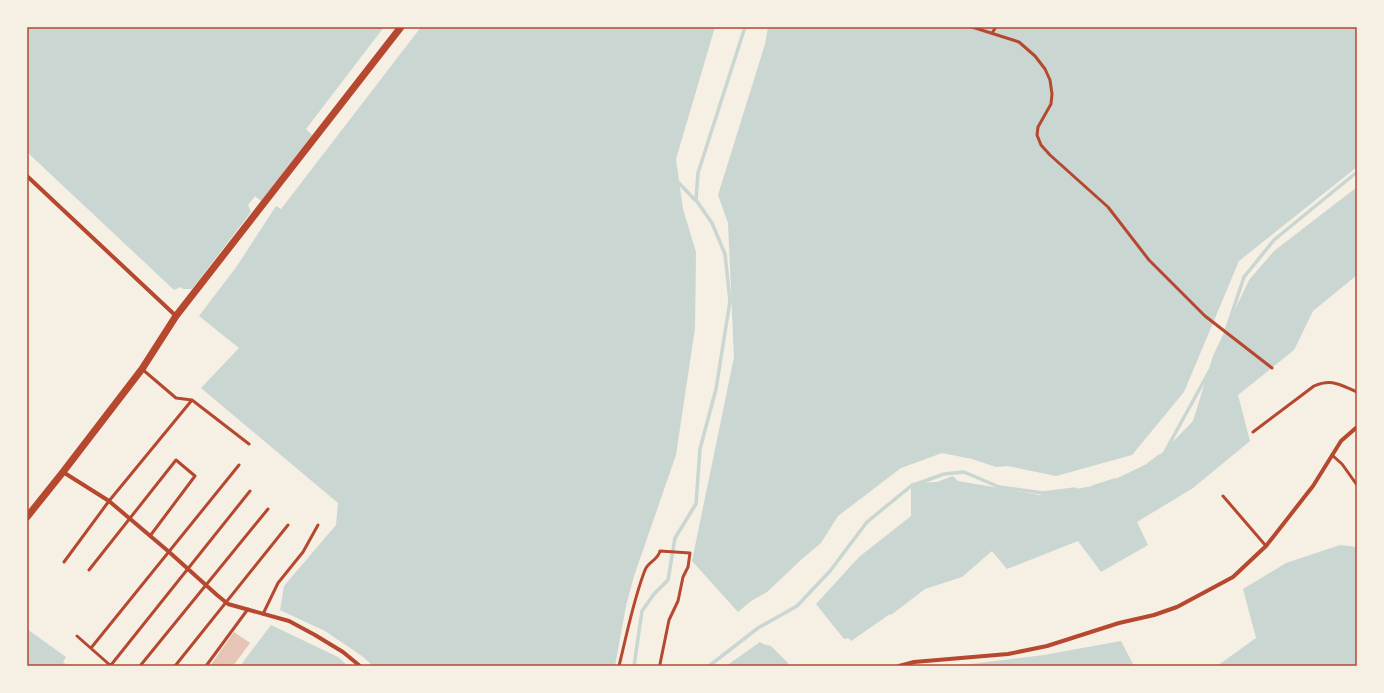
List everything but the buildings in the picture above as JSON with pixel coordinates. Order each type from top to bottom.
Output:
[{"type":"street","points":[[27,517],[142,369],[176,316],[401,27]]},
{"type":"street","points":[[27,176],[176,316]]},
{"type":"street","points":[[899,666],[914,662],[1008,654],[1047,646],[1119,623],[1154,615],[1177,607],[1233,577],[1266,546],[1313,486],[1341,440],[1357,427]]},
{"type":"street","points":[[63,472],[109,501],[226,602],[289,621],[343,652],[360,666]]},
{"type":"lane","points":[[972,27],[1019,42],[1035,56],[1045,68],[1050,80],[1052,94],[1051,104],[1038,127],[1037,135],[1041,145],[1050,155],[1108,207],[1149,260],[1205,316],[1272,368]]},
{"type":"lane","points":[[992,33],[996,27]]},
{"type":"lane","points":[[142,369],[176,398],[192,400],[249,444]]},
{"type":"lane","points":[[1253,432],[1314,386],[1324,382],[1332,382],[1357,392]]},
{"type":"lane","points":[[64,562],[109,501],[192,400]]},
{"type":"lane","points":[[1332,455],[1345,467],[1357,485]]},
{"type":"lane","points":[[89,570],[176,460],[195,476],[150,536]]},
{"type":"lane","points":[[91,648],[239,465]]},
{"type":"lane","points":[[77,636],[111,666],[250,491]]},
{"type":"lane","points":[[1223,496],[1266,546]]},
{"type":"lane","points":[[140,666],[268,509]]},
{"type":"lane","points":[[175,666],[288,525]]},
{"type":"lane","points":[[263,614],[278,583],[303,552],[318,525]]},
{"type":"lane","points":[[619,666],[646,567],[659,557],[660,551],[690,553],[688,566],[683,577],[678,601],[669,620],[660,664]]},
{"type":"lane","points":[[206,666],[248,609]]},
{"type":"shaded area","points":[[27,27],[384,27],[306,129],[312,135],[261,201],[255,196],[248,205],[251,212],[192,289],[183,289],[181,287],[174,290],[27,152]]},
{"type":"shaded area","points":[[421,27],[715,27],[676,159],[683,209],[696,252],[695,328],[676,455],[634,576],[626,606],[615,666],[373,666],[362,656],[325,631],[280,610],[284,586],[336,525],[338,503],[201,388],[239,348],[199,316],[237,266],[276,206],[281,209]]},
{"type":"shaded area","points":[[768,27],[1357,27],[1357,167],[1239,261],[1184,392],[1132,455],[1056,476],[1008,466],[996,467],[972,459],[942,453],[901,468],[838,516],[821,543],[767,592],[751,601],[738,612],[692,561],[734,357],[728,223],[718,195],[765,44]]},
{"type":"shaded area","points":[[1357,187],[1357,275],[1313,311],[1294,350],[1238,395],[1250,441],[1193,488],[1137,522],[1148,545],[1101,572],[1078,541],[1007,569],[992,551],[962,577],[925,589],[891,615],[890,614],[851,641],[848,638],[844,639],[816,604],[859,557],[911,516],[911,483],[937,482],[953,476],[958,481],[1039,495],[1105,484],[1155,460],[1193,421],[1213,356],[1249,280],[1274,251]]},
{"type":"shaded area","points":[[1340,545],[1357,547],[1357,666],[1217,666],[1256,638],[1243,589],[1286,563]]},
{"type":"shaded area","points":[[271,625],[338,657],[348,666],[240,666]]},
{"type":"shaded area","points":[[27,629],[66,657],[63,662],[68,666],[27,666]]},
{"type":"shaded area","points":[[1121,641],[1134,666],[953,666],[1044,655]]},
{"type":"shaded area","points":[[760,642],[771,646],[788,663],[788,666],[726,666]]},
{"type":"waterway","points":[[634,666],[642,611],[654,594],[668,580],[675,538],[696,504],[700,449],[716,389],[730,301],[725,254],[712,223],[696,200],[698,173],[745,27]]},
{"type":"waterway","points":[[1226,331],[1244,277],[1274,240],[1357,172]]},
{"type":"waterway","points":[[676,180],[695,200]]},
{"type":"waterway","points":[[1166,450],[1210,370]]},
{"type":"waterway","points":[[1149,464],[1160,456]]},
{"type":"waterway","points":[[709,666],[758,628],[797,606],[830,571],[867,522],[911,486],[944,474],[964,472],[999,487],[1043,493],[1075,489]]},
{"type":"waterway","points":[[1093,487],[1115,480]]}]
